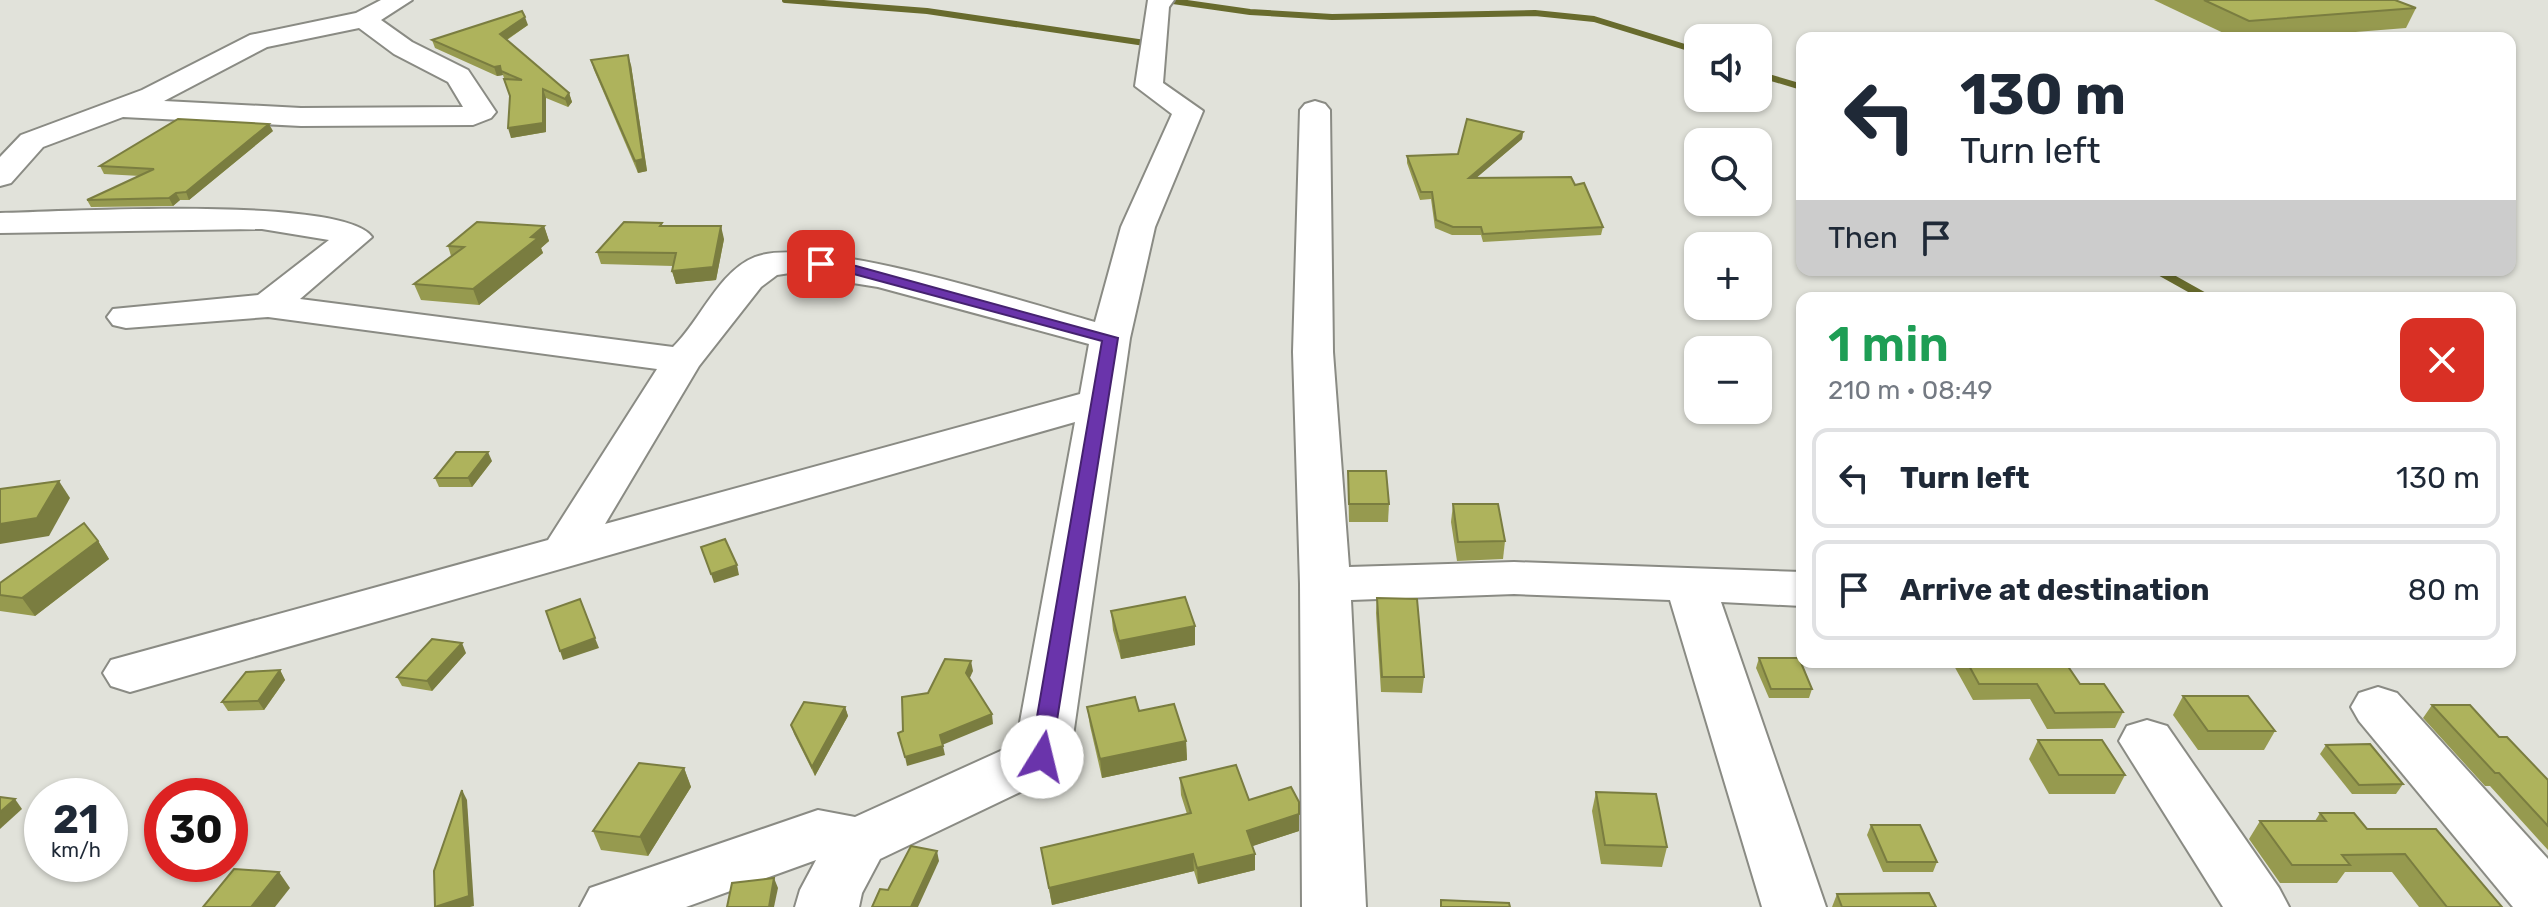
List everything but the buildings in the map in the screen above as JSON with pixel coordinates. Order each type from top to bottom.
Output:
[{"type":"street","points":[[0,176],[32,141],[122,108],[259,41],[364,19],[400,0]]},
{"type":"street","points":[[827,907],[831,890],[859,842],[1042,757],[1110,338],[1138,227],[1188,111],[1149,86],[1160,2]]},
{"type":"street","points":[[122,108],[301,117],[473,116],[481,112],[458,76],[403,48],[364,19]]},
{"type":"street","points":[[1315,110],[1313,352],[1325,584],[1334,907]]},
{"type":"street","points":[[0,223],[262,219],[322,227],[355,237],[268,306]]},
{"type":"street","points":[[565,551],[683,360],[708,334],[734,291],[768,265],[791,260],[851,269],[1110,338]]},
{"type":"street","points":[[126,317],[268,306],[683,360]]},
{"type":"street","points":[[130,673],[1102,401]]},
{"type":"street","points":[[1325,584],[1514,578],[1796,589]]},
{"type":"street","points":[[1691,587],[1794,907]]},
{"type":"street","points":[[2378,707],[2548,903]]},
{"type":"street","points":[[2147,741],[2257,907]]},
{"type":"street","points":[[612,907],[818,834],[859,842]]},
{"type":"waterway","points":[[785,0],[927,11],[1145,43]]},
{"type":"waterway","points":[[1166,0],[1250,12],[1332,17],[1535,13],[1594,19],[1684,47]]},
{"type":"waterway","points":[[1772,78],[1796,85]]},
{"type":"waterway","points":[[2168,276],[2196,292]]},
{"type":"route","points":[[821,264],[851,269],[1110,338],[1042,757]]}]
